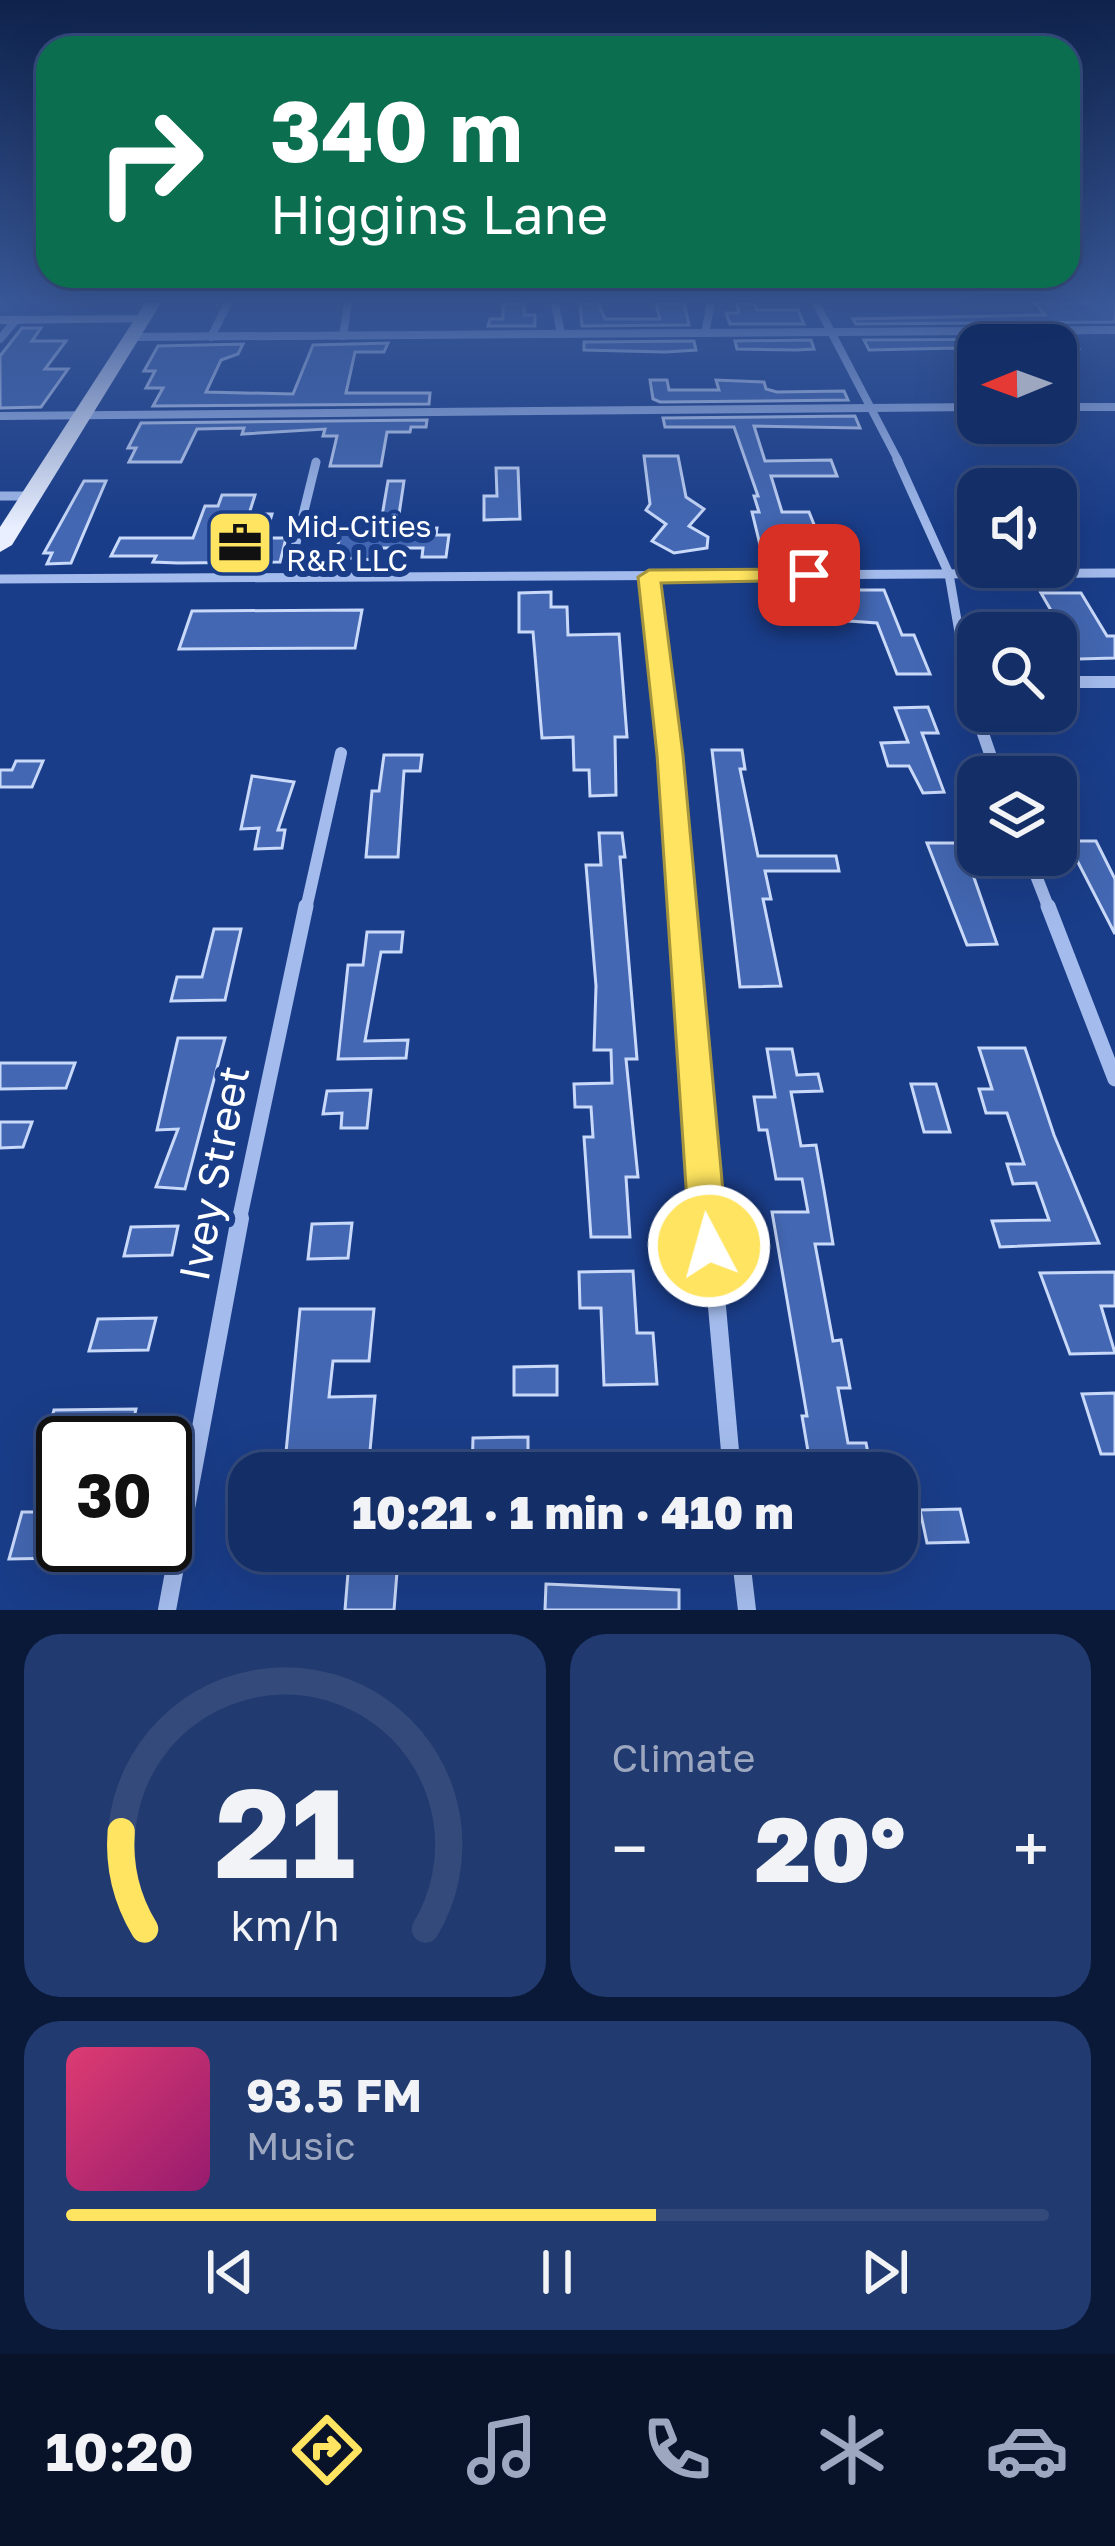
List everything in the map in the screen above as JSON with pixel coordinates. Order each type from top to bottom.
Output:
[{"type":"main road","points":[[0,545],[106,378]]},
{"type":"street","points":[[855,378],[930,522],[957,612]]},
{"type":"street","points":[[1077,407],[1115,406]]},
{"type":"street","points":[[0,416],[957,407]]},
{"type":"street","points":[[288,576],[316,462]]},
{"type":"street","points":[[0,496],[31,496]]},
{"type":"street","points":[[0,579],[1115,573]]},
{"type":"street","points":[[649,577],[670,755],[700,1155],[730,1452]]},
{"type":"street","points":[[1077,682],[1115,682]]},
{"type":"street","name":"Ivey Street","points":[[167,1610],[259,1116],[341,753]]},
{"type":"street","points":[[1036,876],[1115,1079]]},
{"type":"street","points":[[742,1572],[747,1610]]},
{"type":"building","points":[[0,378],[62,378],[41,407],[0,408]]},
{"type":"building","points":[[151,378],[212,378],[206,392],[293,394],[299,378],[349,378],[346,393],[430,393],[429,404],[153,406],[163,388],[146,388]]},
{"type":"building","points":[[650,380],[667,380],[669,390],[719,390],[716,380],[764,382],[766,389],[777,392],[844,391],[848,400],[660,402],[653,399]]},
{"type":"building","points":[[855,416],[860,428],[754,426],[765,461],[831,460],[837,476],[771,476],[782,512],[809,512],[823,547],[826,558],[803,561],[762,553],[752,512],[759,512],[754,496],[758,496],[734,427],[665,427],[663,418]]},
{"type":"building","points":[[427,420],[426,427],[411,427],[410,432],[387,432],[381,466],[330,466],[337,436],[323,436],[325,429],[242,434],[244,428],[197,429],[181,462],[129,462],[136,448],[128,448],[141,423]]},
{"type":"building","points":[[644,456],[678,456],[686,497],[704,509],[689,526],[708,537],[707,548],[674,553],[652,541],[666,524],[646,510],[650,504]]},
{"type":"building","points":[[496,468],[518,468],[520,519],[484,520],[484,496],[497,496]]},
{"type":"building","points":[[84,481],[106,481],[71,563],[47,564],[52,553],[44,553]]},
{"type":"building","points":[[388,481],[404,481],[397,528],[437,528],[436,535],[449,535],[446,557],[422,557],[423,548],[375,548],[373,560],[335,557],[342,528],[380,528]]},
{"type":"building","points":[[222,495],[255,495],[249,514],[272,514],[265,538],[286,538],[280,562],[178,563],[153,562],[156,556],[111,556],[120,538],[193,538],[205,506],[218,506]]},
{"type":"building","points":[[829,590],[884,590],[902,635],[914,635],[930,674],[897,674],[877,623],[792,617],[787,599],[832,599]]},
{"type":"building","points":[[551,592],[551,607],[567,607],[568,635],[619,634],[627,737],[615,737],[616,795],[590,796],[589,770],[574,770],[573,737],[542,738],[533,632],[519,632],[519,593]]},
{"type":"building","points":[[1041,593],[1081,593],[1107,636],[1115,636],[1115,658],[1079,659],[1077,612],[1052,612]]},
{"type":"building","points":[[362,610],[355,648],[179,649],[192,611]]},
{"type":"building","points":[[928,707],[938,733],[922,733],[944,792],[923,793],[909,766],[888,766],[881,743],[908,742],[895,708]]},
{"type":"building","points":[[712,750],[742,750],[745,769],[740,769],[758,856],[836,856],[839,871],[765,871],[771,899],[763,899],[781,986],[740,987]]},
{"type":"building","points":[[384,755],[422,755],[420,771],[404,771],[398,857],[366,857],[372,791],[379,791]]},
{"type":"building","points":[[16,761],[43,761],[32,787],[0,787],[0,770],[12,770]]},
{"type":"building","points":[[252,776],[294,782],[278,830],[285,830],[282,848],[255,849],[259,828],[241,829]]},
{"type":"building","points":[[599,833],[622,833],[625,857],[620,857],[637,1059],[626,1059],[638,1177],[626,1177],[630,1237],[591,1237],[584,1137],[593,1137],[591,1107],[575,1107],[574,1084],[612,1083],[611,1050],[594,1050],[596,986],[586,865],[601,865]]},
{"type":"building","points":[[1077,841],[1096,841],[1115,879],[1115,934],[1077,860]]},
{"type":"building","points":[[927,843],[957,843],[957,876],[973,876],[997,944],[967,945]]},
{"type":"building","points":[[214,929],[241,929],[225,1000],[171,1001],[177,977],[202,977]]},
{"type":"building","points":[[367,932],[403,932],[401,952],[381,952],[365,1041],[408,1040],[406,1058],[338,1059],[348,965],[363,965]]},
{"type":"building","points":[[178,1038],[225,1038],[185,1189],[156,1187],[178,1129],[157,1130]]},
{"type":"building","points":[[979,1048],[1025,1048],[1054,1135],[1099,1243],[1000,1247],[992,1221],[1049,1220],[1036,1183],[1013,1184],[1007,1164],[1024,1164],[1007,1113],[986,1113],[979,1089],[992,1089]]},
{"type":"building","points":[[767,1049],[792,1049],[797,1075],[818,1074],[822,1091],[791,1092],[801,1146],[816,1145],[833,1244],[815,1244],[833,1341],[841,1340],[850,1388],[838,1388],[848,1443],[866,1443],[868,1452],[808,1452],[802,1416],[807,1416],[772,1212],[808,1212],[802,1179],[776,1179],[767,1130],[759,1130],[754,1097],[775,1097]]},
{"type":"building","points":[[0,1063],[75,1063],[66,1088],[0,1089]]},
{"type":"building","points":[[911,1084],[936,1084],[950,1132],[924,1132]]},
{"type":"building","points":[[371,1090],[367,1128],[341,1128],[342,1113],[323,1114],[327,1091]]},
{"type":"building","points":[[0,1122],[32,1122],[23,1147],[0,1148]]},
{"type":"building","points":[[352,1223],[348,1258],[308,1259],[312,1224]]},
{"type":"building","points":[[178,1226],[172,1255],[124,1256],[131,1227]]},
{"type":"building","points":[[633,1271],[637,1333],[653,1333],[657,1384],[604,1385],[601,1308],[580,1308],[579,1272]]},
{"type":"building","points":[[1115,1272],[1115,1306],[1101,1306],[1115,1353],[1070,1354],[1040,1273]]},
{"type":"building","points":[[300,1309],[374,1309],[369,1361],[333,1361],[329,1397],[375,1396],[370,1451],[286,1452]]},
{"type":"building","points":[[156,1318],[148,1350],[89,1351],[98,1319]]},
{"type":"building","points":[[557,1366],[557,1395],[514,1395],[514,1367]]},
{"type":"building","points":[[1115,1393],[1115,1454],[1101,1454],[1082,1394]]},
{"type":"building","points":[[136,1409],[134,1416],[52,1416],[54,1410]]},
{"type":"building","points":[[528,1437],[528,1452],[473,1452],[473,1438]]},
{"type":"building","points":[[960,1509],[968,1542],[927,1543],[920,1510]]},
{"type":"building","points":[[22,1512],[36,1512],[36,1558],[9,1559]]},
{"type":"building","points":[[397,1572],[394,1610],[345,1610],[348,1573]]},
{"type":"building","points":[[546,1584],[679,1590],[679,1610],[545,1610]]},
{"type":"place","name":"Mid-Cities R&R LLC","points":[[240,543]]},
{"type":"route","points":[[709,1246],[670,755],[649,577],[809,575]]}]
